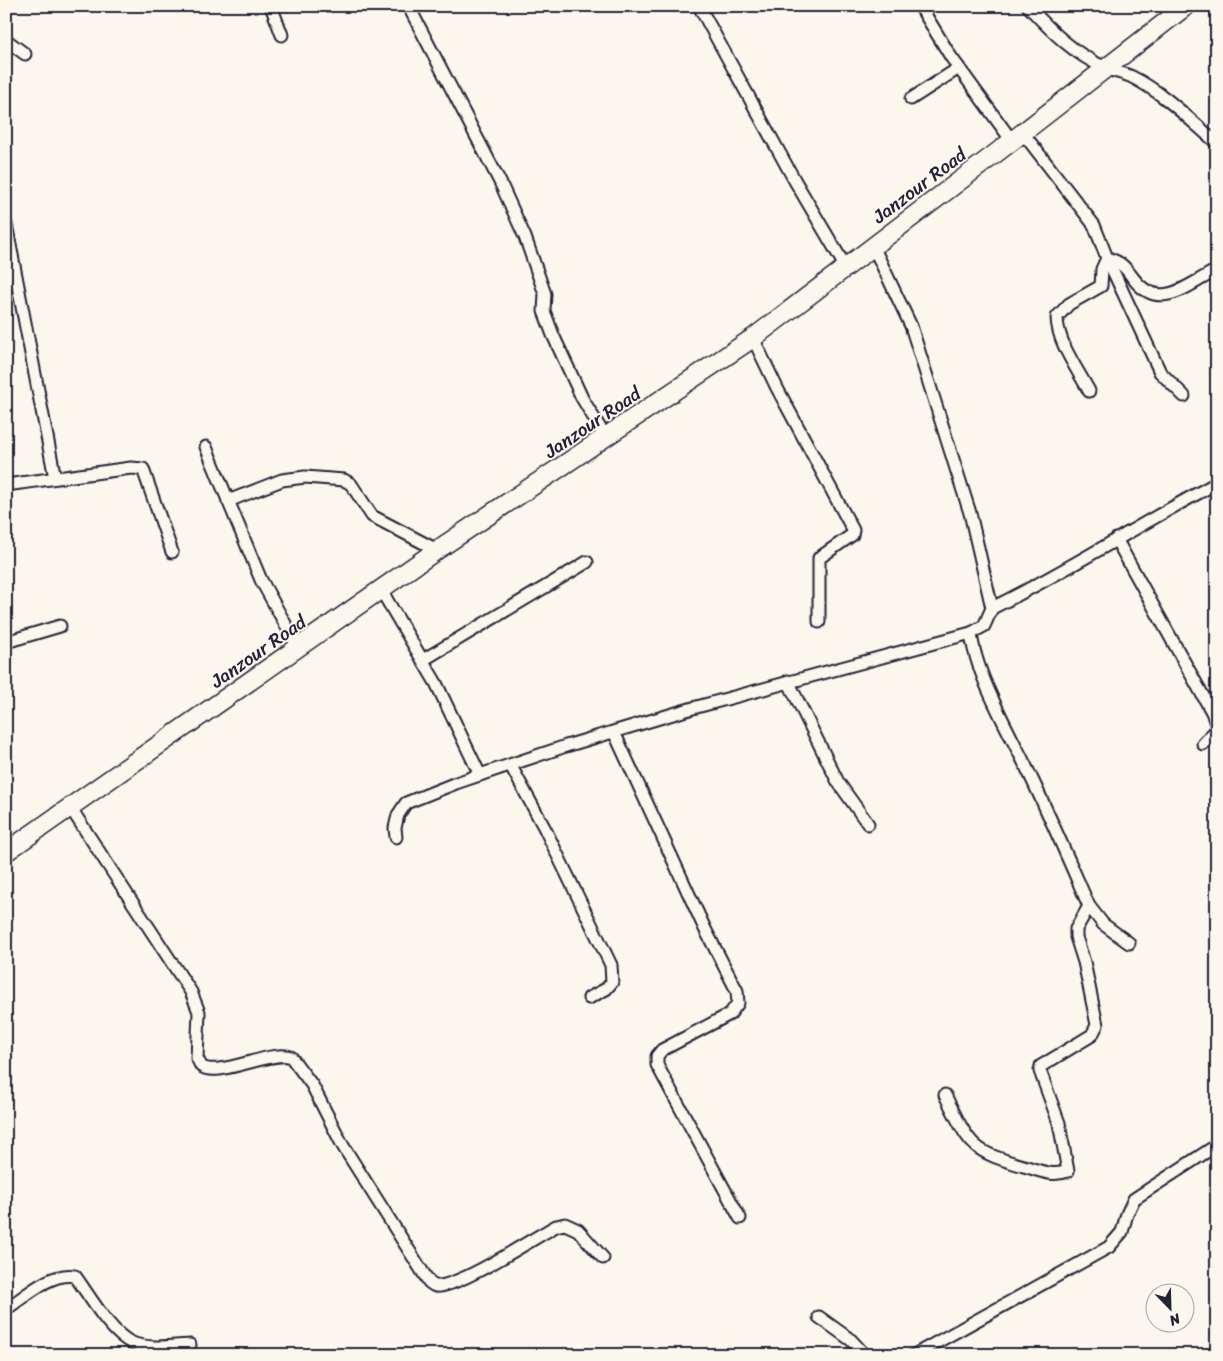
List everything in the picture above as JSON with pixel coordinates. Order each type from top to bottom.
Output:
[{"type":"main road","name":"Janzour Road","points":[[6,852],[438,550],[753,338],[845,266],[1018,137],[1186,6]]},
{"type":"street","points":[[271,6],[282,35]]},
{"type":"street","points":[[699,6],[795,181],[845,266]]},
{"type":"street","points":[[920,6],[959,68],[1018,137],[1084,209],[1094,226],[1160,372],[1184,396]]},
{"type":"street","points":[[1028,6],[1056,35],[1074,50],[1106,68],[1131,76],[1158,93],[1217,144]]},
{"type":"street","points":[[410,9],[504,190],[525,237],[545,294],[544,311],[553,334],[582,398],[606,438]]},
{"type":"street","points":[[6,40],[24,54]]},
{"type":"street","points":[[911,99],[959,68]]},
{"type":"street","points":[[6,224],[55,478]]},
{"type":"street","points":[[396,837],[395,828],[398,815],[406,803],[480,775],[614,732],[788,681],[971,633],[984,626],[992,608],[963,487],[911,326],[873,246]]},
{"type":"street","points":[[1107,258],[1120,261],[1140,287],[1151,295],[1168,296],[1217,270]]},
{"type":"street","points":[[1089,391],[1066,346],[1057,325],[1057,317],[1068,304],[1101,286],[1102,269],[1107,258]]},
{"type":"street","points":[[753,338],[777,388],[853,528],[852,535],[819,558],[819,622]]},
{"type":"street","points":[[206,447],[268,594],[299,649]]},
{"type":"street","points":[[6,485],[131,468],[143,469],[172,552]]},
{"type":"street","points":[[228,501],[282,480],[305,477],[344,480],[351,484],[372,516],[397,527],[438,550]]},
{"type":"street","points":[[992,608],[1041,584],[1116,539],[1217,483]]},
{"type":"street","points":[[1116,539],[1212,712],[1217,728],[1204,744]]},
{"type":"street","points":[[423,660],[587,562]]},
{"type":"street","points":[[381,590],[436,683],[480,775]]},
{"type":"street","points":[[6,642],[60,626]]},
{"type":"street","points":[[971,633],[976,655],[1002,717],[1031,776],[1089,906],[1103,924],[1129,943]]},
{"type":"street","points":[[788,681],[838,782],[868,824]]},
{"type":"street","points":[[614,732],[705,929],[737,991],[738,1003],[730,1014],[662,1050],[657,1056],[657,1065],[740,1218]]},
{"type":"street","points":[[511,766],[554,846],[611,964],[612,982],[606,989],[589,998]]},
{"type":"street","points":[[70,807],[191,992],[199,1012],[198,1058],[201,1066],[209,1069],[258,1061],[280,1055],[291,1057],[312,1086],[347,1154],[429,1282],[434,1286],[440,1286],[470,1274],[556,1226],[565,1224],[578,1230],[603,1258]]},
{"type":"street","points":[[945,1095],[965,1134],[980,1151],[994,1158],[1050,1174],[1068,1171],[1059,1123],[1040,1072],[1041,1066],[1092,1035],[1097,1025],[1084,962],[1076,937],[1076,929],[1089,906]]},
{"type":"street","points":[[914,1355],[1108,1247],[1122,1232],[1134,1199],[1217,1145]]},
{"type":"street","points":[[6,1309],[60,1275],[74,1276],[119,1336],[134,1343],[157,1347],[190,1344]]},
{"type":"street","points":[[820,1317],[851,1340],[865,1355]]}]
